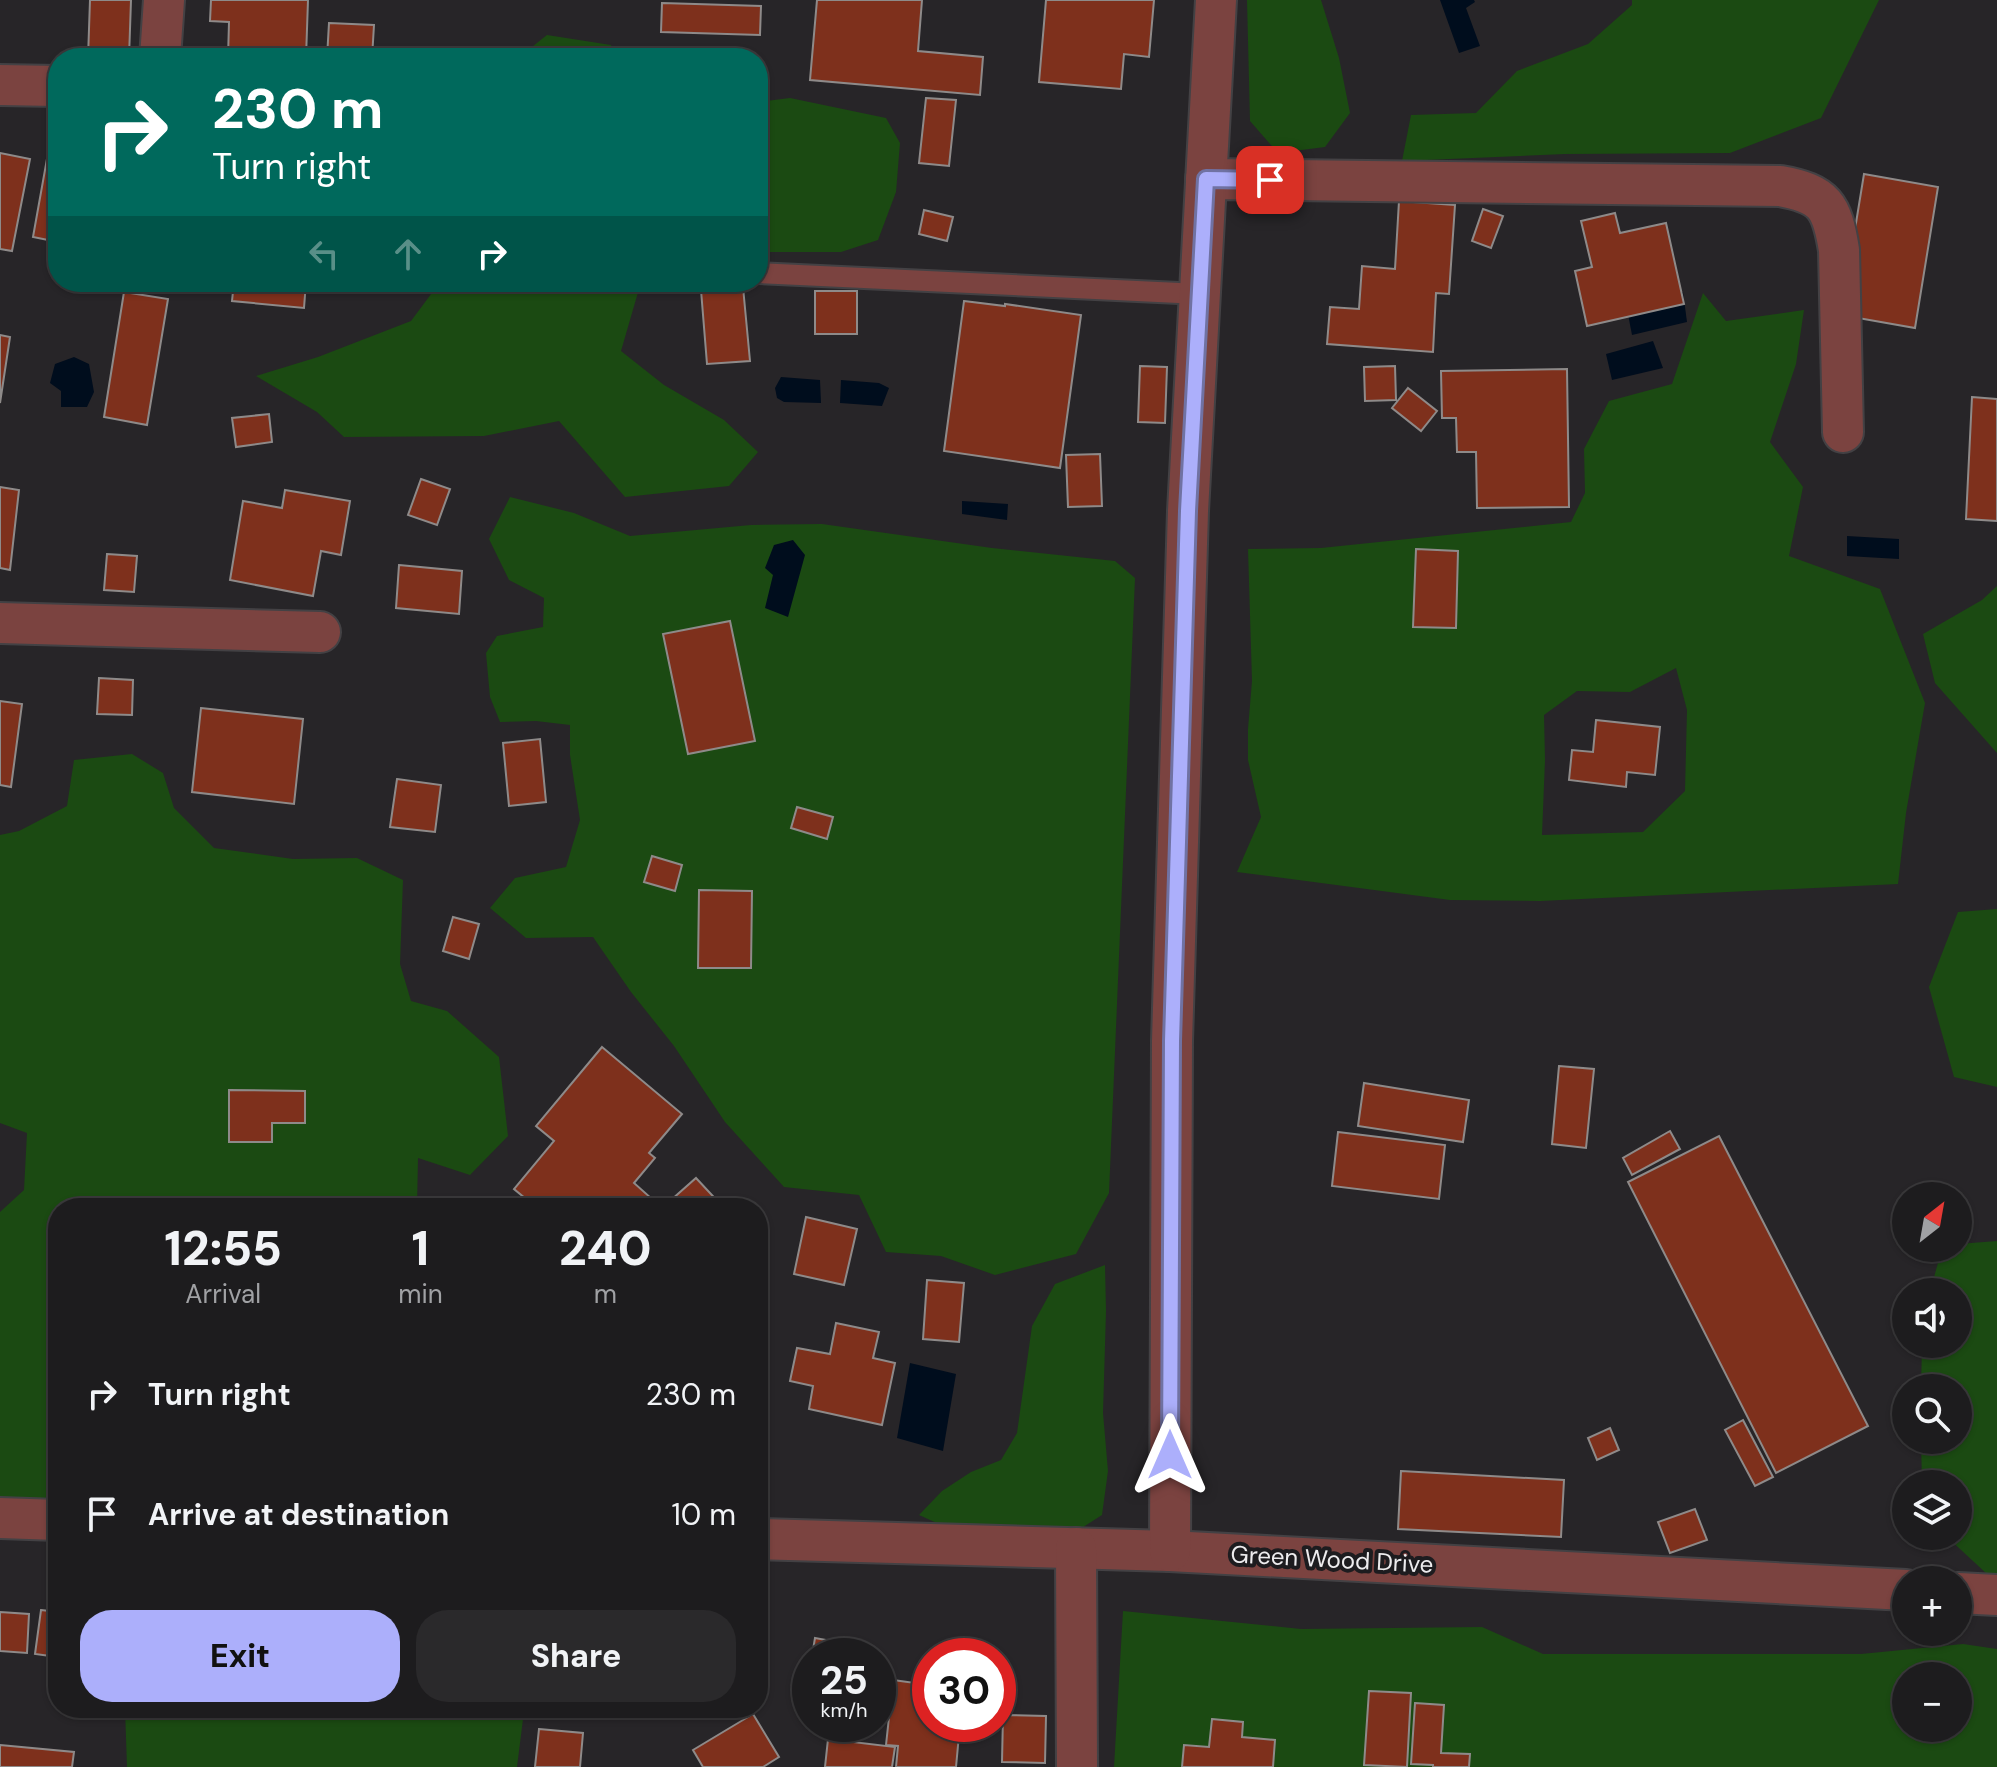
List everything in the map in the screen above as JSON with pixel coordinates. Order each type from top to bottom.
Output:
[{"type":"street","points":[[161,48],[164,0]]},
{"type":"street","points":[[1170,1551],[1172,1041],[1188,527],[1216,0]]},
{"type":"street","points":[[0,85],[48,86]]},
{"type":"street","points":[[1206,179],[1780,186],[1804,190],[1822,201],[1834,221],[1837,236],[1843,432]]},
{"type":"street","points":[[0,623],[320,632]]},
{"type":"street","points":[[0,1518],[48,1520]]},
{"type":"street","name":"Green Wood Drive","points":[[768,1539],[1170,1551],[1892,1589]]},
{"type":"street","points":[[1076,1548],[1077,1767]]},
{"type":"street","points":[[1972,1594],[1997,1595]]},
{"type":"lane","points":[[768,273],[1200,294]]},
{"type":"green space","points":[[1247,0],[1321,0],[1339,58],[1350,113],[1325,147],[1278,153],[1250,121]]},
{"type":"green space","points":[[1632,0],[1879,0],[1821,118],[1730,153],[1565,154],[1402,161],[1411,115],[1476,113],[1517,71],[1588,44],[1632,5]]},
{"type":"green space","points":[[547,35],[611,45],[612,48],[531,48]]},
{"type":"green space","points":[[790,98],[886,118],[900,143],[896,192],[878,240],[841,252],[768,252],[768,101]]},
{"type":"green space","points":[[433,292],[638,292],[621,351],[664,385],[724,420],[758,452],[729,486],[625,497],[559,421],[484,436],[344,437],[317,412],[256,376],[318,357],[411,321]]},
{"type":"green space","points":[[1703,293],[1726,321],[1804,310],[1796,364],[1770,442],[1803,487],[1789,556],[1880,589],[1925,703],[1906,813],[1898,884],[1540,901],[1450,900],[1237,872],[1261,817],[1248,760],[1252,681],[1248,549],[1321,548],[1571,522],[1585,493],[1584,449],[1609,401],[1672,384]],"holes":[[[1676,668],[1687,710],[1685,791],[1643,832],[1542,835],[1544,715],[1577,691],[1630,692]]]},
{"type":"green space","points":[[510,497],[574,513],[630,536],[751,525],[822,524],[992,548],[1115,561],[1135,578],[1109,1193],[1076,1254],[995,1275],[941,1256],[886,1252],[859,1195],[784,1187],[725,1122],[674,1046],[593,937],[526,938],[490,908],[515,878],[566,867],[580,820],[570,755],[570,725],[536,721],[500,722],[490,697],[486,653],[497,636],[543,627],[544,598],[509,580],[489,539]]},
{"type":"green space","points":[[1997,586],[1997,753],[1935,683],[1923,634],[1982,600]]},
{"type":"green space","points":[[132,754],[163,773],[174,808],[214,848],[293,859],[357,858],[403,880],[400,964],[411,1001],[447,1011],[499,1057],[508,1136],[470,1175],[418,1158],[417,1198],[48,1198],[48,1502],[0,1498],[0,1212],[24,1190],[27,1133],[0,1123],[0,835],[19,831],[67,806],[74,760]]},
{"type":"green space","points":[[1997,909],[1997,1087],[1954,1077],[1929,987],[1958,912]]},
{"type":"green space","points":[[1997,1241],[1997,1573],[1987,1574],[1961,1550],[1972,1550],[1972,1470],[1922,1470],[1921,1454],[1972,1454],[1972,1374],[1921,1374],[1922,1358],[1972,1358],[1972,1278],[1934,1278],[1938,1262],[1972,1262],[1972,1243]]},
{"type":"green space","points":[[1105,1265],[1103,1413],[1108,1471],[1102,1515],[1066,1538],[959,1533],[919,1515],[942,1491],[971,1472],[1001,1460],[1017,1433],[1032,1326],[1055,1284]]},
{"type":"green space","points":[[1123,1611],[1301,1629],[1482,1627],[1543,1654],[1861,1654],[1972,1645],[1997,1649],[1997,1767],[1114,1767]]},
{"type":"green space","points":[[125,1718],[523,1718],[517,1767],[127,1767]]},
{"type":"water","points":[[1440,0],[1474,0],[1466,8],[1480,46],[1459,53]]},
{"type":"water","points":[[1683,292],[1687,322],[1632,335],[1627,309]]},
{"type":"water","points":[[1653,341],[1663,368],[1612,380],[1606,354]]},
{"type":"water","points":[[74,357],[89,364],[94,392],[87,407],[61,407],[61,391],[50,383],[55,364]]},
{"type":"water","points":[[781,377],[820,380],[821,403],[784,402],[777,398],[775,388]]},
{"type":"water","points":[[841,380],[879,383],[889,388],[882,406],[840,403]]},
{"type":"water","points":[[962,501],[1008,504],[1007,520],[962,514]]},
{"type":"water","points":[[1847,536],[1899,539],[1899,559],[1847,556]]},
{"type":"water","points":[[793,540],[805,555],[788,617],[765,608],[773,575],[765,568],[774,545]]},
{"type":"water","points":[[910,1363],[956,1374],[943,1451],[897,1438]]},
{"type":"building","points":[[90,0],[131,0],[129,48],[88,48]]},
{"type":"building","points":[[211,0],[308,0],[306,48],[228,48],[229,22],[210,21]]},
{"type":"building","points":[[817,0],[922,0],[918,51],[983,57],[980,95],[810,80]]},
{"type":"building","points":[[1046,0],[1154,0],[1149,57],[1124,54],[1121,89],[1039,82]]},
{"type":"building","points":[[662,3],[761,6],[760,35],[661,32]]},
{"type":"building","points":[[329,23],[374,25],[373,48],[328,48]]},
{"type":"building","points":[[926,98],[956,100],[949,166],[919,163]]},
{"type":"building","points":[[0,153],[30,159],[12,251],[0,249]]},
{"type":"building","points":[[48,153],[48,240],[33,237]]},
{"type":"building","points":[[1864,174],[1938,187],[1915,328],[1841,315]]},
{"type":"building","points":[[1399,201],[1455,205],[1449,294],[1436,293],[1433,352],[1327,344],[1330,307],[1359,309],[1362,266],[1395,269]]},
{"type":"building","points":[[1483,209],[1503,216],[1491,248],[1472,241]]},
{"type":"building","points":[[924,210],[953,217],[947,241],[919,234]]},
{"type":"building","points":[[1615,213],[1620,233],[1666,223],[1684,304],[1587,326],[1575,271],[1592,267],[1581,221]]},
{"type":"building","points":[[815,291],[857,291],[857,334],[815,334]]},
{"type":"building","points":[[124,292],[168,299],[147,425],[104,417]]},
{"type":"building","points":[[233,292],[305,292],[304,308],[232,301]]},
{"type":"building","points":[[701,292],[743,292],[750,361],[707,364]]},
{"type":"building","points":[[964,301],[1081,315],[1060,468],[944,451]]},
{"type":"building","points":[[0,335],[10,337],[0,403]]},
{"type":"building","points":[[1140,366],[1167,367],[1165,423],[1138,422]]},
{"type":"building","points":[[1395,366],[1396,400],[1365,401],[1364,367]]},
{"type":"building","points":[[1567,369],[1569,507],[1477,508],[1476,452],[1457,452],[1456,418],[1442,418],[1441,371]]},
{"type":"building","points":[[1408,388],[1437,411],[1421,431],[1392,408]]},
{"type":"building","points":[[1972,397],[1997,399],[1997,521],[1966,519]]},
{"type":"building","points":[[269,414],[272,442],[236,447],[232,418]]},
{"type":"building","points":[[1100,454],[1102,506],[1068,507],[1066,455]]},
{"type":"building","points":[[421,479],[450,489],[437,525],[408,515]]},
{"type":"building","points":[[0,487],[19,490],[10,570],[0,568]]},
{"type":"building","points":[[285,490],[350,501],[341,555],[321,551],[313,596],[230,580],[243,501],[282,508]]},
{"type":"building","points":[[1416,549],[1458,551],[1456,628],[1413,627]]},
{"type":"building","points":[[107,554],[137,556],[134,592],[104,590]]},
{"type":"building","points":[[399,565],[462,571],[459,614],[396,608]]},
{"type":"building","points":[[730,621],[755,741],[688,754],[663,634]]},
{"type":"building","points":[[99,678],[133,680],[132,715],[97,714]]},
{"type":"building","points":[[0,701],[22,704],[11,787],[0,785]]},
{"type":"building","points":[[201,708],[303,719],[294,804],[192,792]]},
{"type":"building","points":[[1596,720],[1660,727],[1655,775],[1627,772],[1626,787],[1569,780],[1572,750],[1593,752]]},
{"type":"building","points":[[540,739],[546,802],[509,806],[503,743]]},
{"type":"building","points":[[397,779],[441,785],[435,832],[390,827]]},
{"type":"building","points":[[797,807],[833,817],[827,839],[791,828]]},
{"type":"building","points":[[652,856],[682,865],[675,891],[644,882]]},
{"type":"building","points":[[699,890],[752,891],[751,968],[698,968]]},
{"type":"building","points":[[453,917],[479,924],[469,959],[443,951]]},
{"type":"building","points":[[602,1047],[682,1114],[649,1153],[655,1158],[634,1183],[651,1198],[525,1198],[514,1189],[554,1141],[536,1126]]},
{"type":"building","points":[[1559,1066],[1594,1069],[1586,1148],[1552,1144]]},
{"type":"building","points":[[1364,1083],[1469,1100],[1463,1142],[1358,1126]]},
{"type":"building","points":[[229,1090],[305,1091],[305,1123],[272,1123],[272,1142],[229,1142]]},
{"type":"building","points":[[1670,1131],[1680,1149],[1632,1175],[1623,1158]]},
{"type":"building","points":[[1338,1132],[1445,1145],[1439,1199],[1332,1186]]},
{"type":"building","points":[[1719,1136],[1868,1426],[1776,1473],[1628,1182]]},
{"type":"building","points":[[696,1178],[715,1198],[673,1198]]},
{"type":"building","points":[[806,1217],[857,1229],[844,1285],[794,1274]]},
{"type":"building","points":[[927,1280],[964,1283],[959,1342],[923,1339]]},
{"type":"building","points":[[836,1323],[879,1332],[873,1358],[895,1363],[882,1425],[809,1409],[813,1386],[790,1381],[797,1348],[830,1354]]},
{"type":"building","points":[[1743,1420],[1773,1477],[1755,1486],[1725,1430]]},
{"type":"building","points":[[1610,1428],[1619,1450],[1597,1460],[1588,1438]]},
{"type":"building","points":[[1401,1471],[1564,1480],[1561,1537],[1398,1529]]},
{"type":"building","points":[[1695,1509],[1707,1540],[1670,1553],[1658,1522]]},
{"type":"building","points":[[41,1610],[48,1611],[48,1656],[35,1654]]},
{"type":"building","points":[[0,1612],[29,1614],[27,1653],[0,1651]]},
{"type":"building","points":[[896,1680],[912,1683],[912,1742],[958,1742],[956,1767],[896,1767],[898,1746],[886,1745],[886,1742],[896,1742]]},
{"type":"building","points":[[1369,1691],[1411,1693],[1407,1767],[1364,1765]]},
{"type":"building","points":[[1415,1703],[1444,1705],[1441,1753],[1470,1754],[1469,1767],[1411,1764]]},
{"type":"building","points":[[1016,1715],[1046,1716],[1045,1763],[1002,1762],[1002,1742],[1016,1742]]},
{"type":"building","points":[[746,1718],[755,1718],[779,1757],[763,1767],[703,1767],[693,1750]]},
{"type":"building","points":[[1212,1719],[1243,1722],[1242,1737],[1275,1740],[1273,1767],[1182,1767],[1184,1745],[1209,1747]]},
{"type":"building","points":[[539,1729],[583,1733],[580,1767],[535,1767]]},
{"type":"building","points":[[828,1742],[895,1747],[892,1767],[825,1767]]},
{"type":"building","points":[[0,1745],[74,1752],[72,1767],[0,1767]]},
{"type":"route","points":[[1170,1455],[1172,1041],[1188,511],[1206,179],[1270,180]]}]
